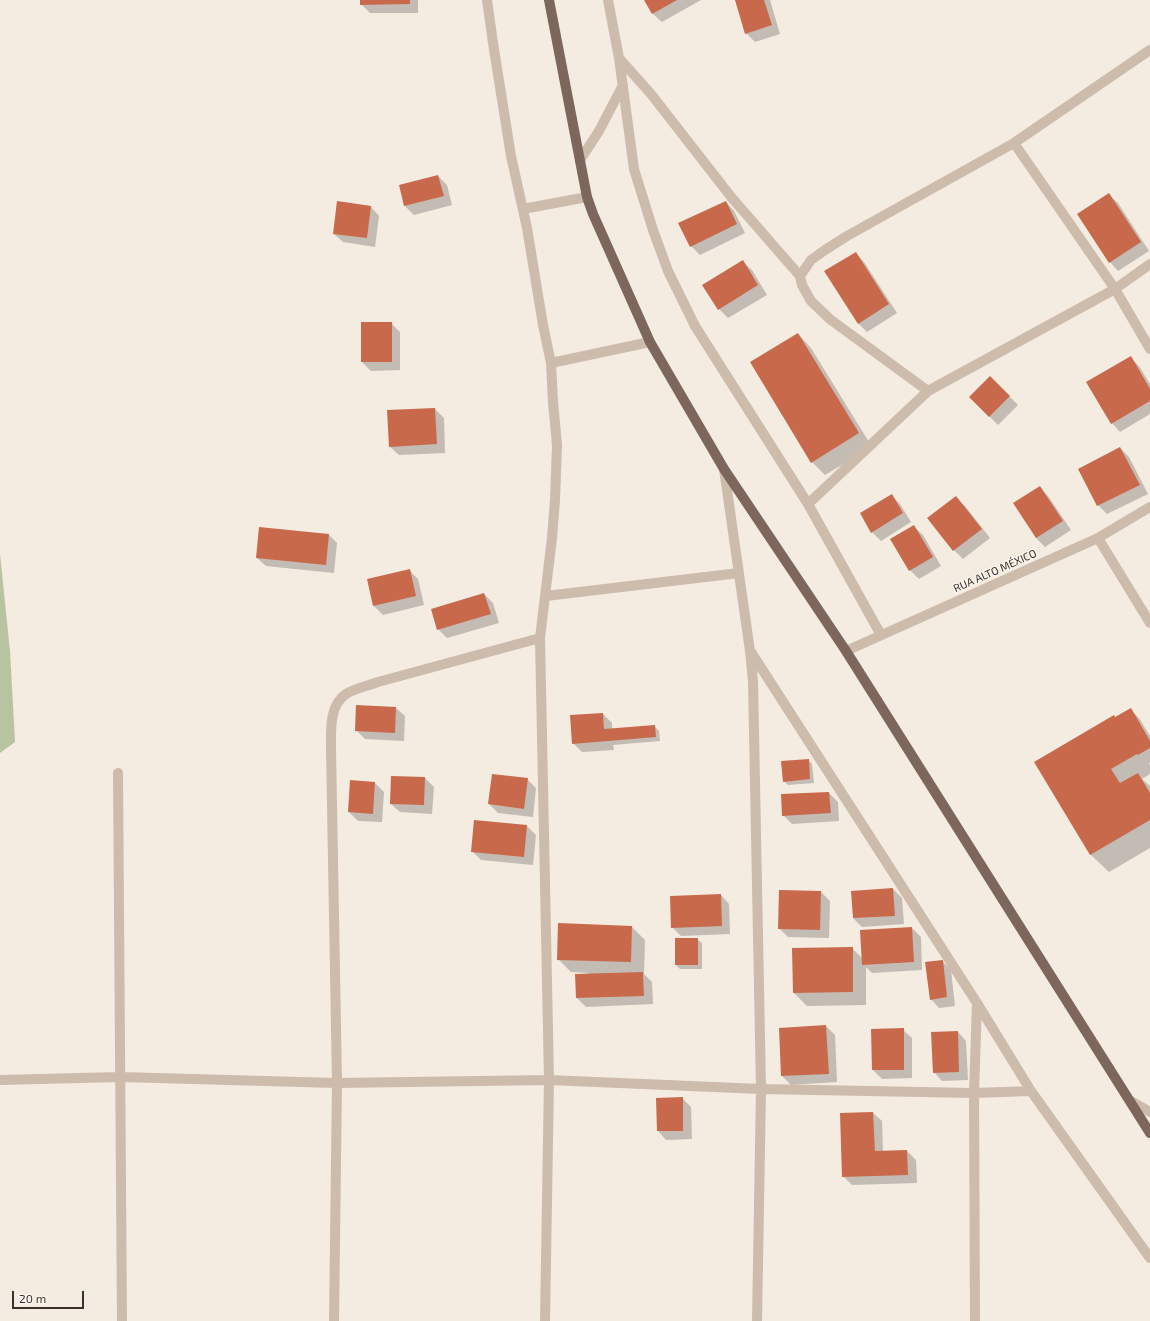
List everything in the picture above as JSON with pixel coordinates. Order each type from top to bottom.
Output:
[{"type":"main road","points":[[549,0],[587,197],[593,214],[650,342],[724,469],[846,651],[1150,1133]]},
{"type":"street","points":[[487,0],[511,156],[523,209],[551,363],[552,402],[557,445],[552,538],[540,638],[549,1080],[545,1321]]},
{"type":"street","points":[[608,0],[619,58],[634,169],[653,230],[668,271],[695,326],[808,504],[881,635]]},
{"type":"street","points":[[800,276],[811,260],[825,250],[847,236],[1014,143],[1150,50]]},
{"type":"street","points":[[619,58],[651,94],[732,198],[800,276],[802,285],[811,301],[826,315],[928,391]]},
{"type":"street","points":[[580,160],[599,130],[623,85]]},
{"type":"street","points":[[1014,143],[1115,289],[1150,349]]},
{"type":"street","points":[[523,209],[587,197]]},
{"type":"street","points":[[808,504],[928,391],[1115,289],[1150,264]]},
{"type":"street","points":[[551,363],[650,342]]},
{"type":"street","points":[[724,469],[750,651],[753,688],[761,1089],[757,1321]]},
{"type":"street","name":"RUA ALTO MÉXICO","points":[[846,651],[1098,538],[1150,507]]},
{"type":"street","points":[[1098,538],[1150,623]]},
{"type":"street","points":[[546,596],[739,573]]},
{"type":"street","points":[[334,1321],[337,1083],[331,749],[333,715],[340,699],[346,694],[358,689],[385,680],[540,638]]},
{"type":"street","points":[[750,651],[977,1003],[1031,1091],[1150,1258]]},
{"type":"street","points":[[118,773],[122,1321]]},
{"type":"street","points":[[975,1321],[974,1093],[977,1003]]},
{"type":"street","points":[[0,1080],[120,1077],[337,1083],[549,1080],[761,1089],[974,1093],[1031,1091]]},
{"type":"street","points":[[1131,1102],[1150,1112]]},
{"type":"green space","points":[[0,554],[10,651],[15,742],[0,753]]},
{"type":"building","points":[[360,0],[410,0],[410,4],[360,5]]},
{"type":"building","points":[[644,0],[677,0],[652,14]]},
{"type":"building","points":[[735,0],[764,0],[772,25],[745,34]]},
{"type":"building","points":[[438,175],[444,196],[404,206],[399,185]]},
{"type":"building","points":[[1109,193],[1141,242],[1109,263],[1077,214]]},
{"type":"building","points":[[337,201],[371,206],[367,238],[333,234]]},
{"type":"building","points":[[726,201],[737,224],[690,247],[678,223]]},
{"type":"building","points":[[856,252],[889,304],[858,324],[824,271]]},
{"type":"building","points":[[743,260],[758,285],[718,310],[702,285]]},
{"type":"building","points":[[361,322],[392,322],[392,362],[361,362]]},
{"type":"building","points":[[798,333],[859,433],[811,463],[750,362]]},
{"type":"building","points":[[1131,356],[1150,389],[1150,401],[1111,424],[1086,382]]},
{"type":"building","points":[[990,376],[1010,396],[989,417],[969,397]]},
{"type":"building","points":[[435,408],[437,444],[389,447],[387,410]]},
{"type":"building","points":[[1120,447],[1140,485],[1097,506],[1078,469]]},
{"type":"building","points":[[1040,486],[1063,521],[1036,538],[1013,503]]},
{"type":"building","points":[[892,494],[903,513],[871,533],[860,513]]},
{"type":"building","points":[[956,496],[982,529],[953,551],[927,518]]},
{"type":"building","points":[[914,525],[933,557],[909,571],[890,539]]},
{"type":"building","points":[[259,527],[329,534],[326,565],[256,558]]},
{"type":"building","points":[[410,569],[416,596],[373,606],[367,579]]},
{"type":"building","points":[[484,593],[491,614],[437,630],[431,609]]},
{"type":"building","points":[[356,705],[396,707],[395,733],[355,731]]},
{"type":"building","points":[[1131,708],[1150,741],[1150,748],[1111,769],[1120,783],[1138,773],[1150,793],[1150,820],[1090,855],[1034,762],[1114,715],[1115,717]]},
{"type":"building","points":[[603,713],[604,729],[655,725],[656,737],[572,744],[570,715]]},
{"type":"building","points":[[809,759],[810,779],[783,782],[781,761]]},
{"type":"building","points":[[492,774],[528,778],[524,809],[488,804]]},
{"type":"building","points":[[391,776],[425,777],[424,805],[390,804]]},
{"type":"building","points":[[350,780],[375,782],[373,814],[348,812]]},
{"type":"building","points":[[829,792],[831,813],[782,816],[781,794]]},
{"type":"building","points":[[474,820],[527,825],[524,857],[471,852]]},
{"type":"building","points":[[893,888],[895,916],[853,918],[851,891]]},
{"type":"building","points":[[779,890],[821,891],[820,930],[778,929]]},
{"type":"building","points":[[721,894],[722,926],[671,928],[670,896]]},
{"type":"building","points":[[558,923],[632,926],[631,962],[557,960]]},
{"type":"building","points":[[912,927],[914,962],[862,965],[860,930]]},
{"type":"building","points":[[675,938],[698,938],[698,965],[675,965]]},
{"type":"building","points":[[853,947],[853,992],[793,993],[792,948]]},
{"type":"building","points":[[943,960],[947,997],[930,1000],[925,962]]},
{"type":"building","points":[[643,972],[644,996],[576,998],[575,974]]},
{"type":"building","points":[[826,1025],[829,1074],[781,1076],[779,1028]]},
{"type":"building","points":[[904,1028],[904,1070],[872,1070],[871,1029]]},
{"type":"building","points":[[958,1031],[959,1072],[933,1073],[931,1032]]},
{"type":"building","points":[[683,1097],[683,1131],[657,1131],[656,1098]]},
{"type":"building","points":[[873,1112],[875,1151],[907,1150],[908,1175],[842,1177],[840,1113]]}]
